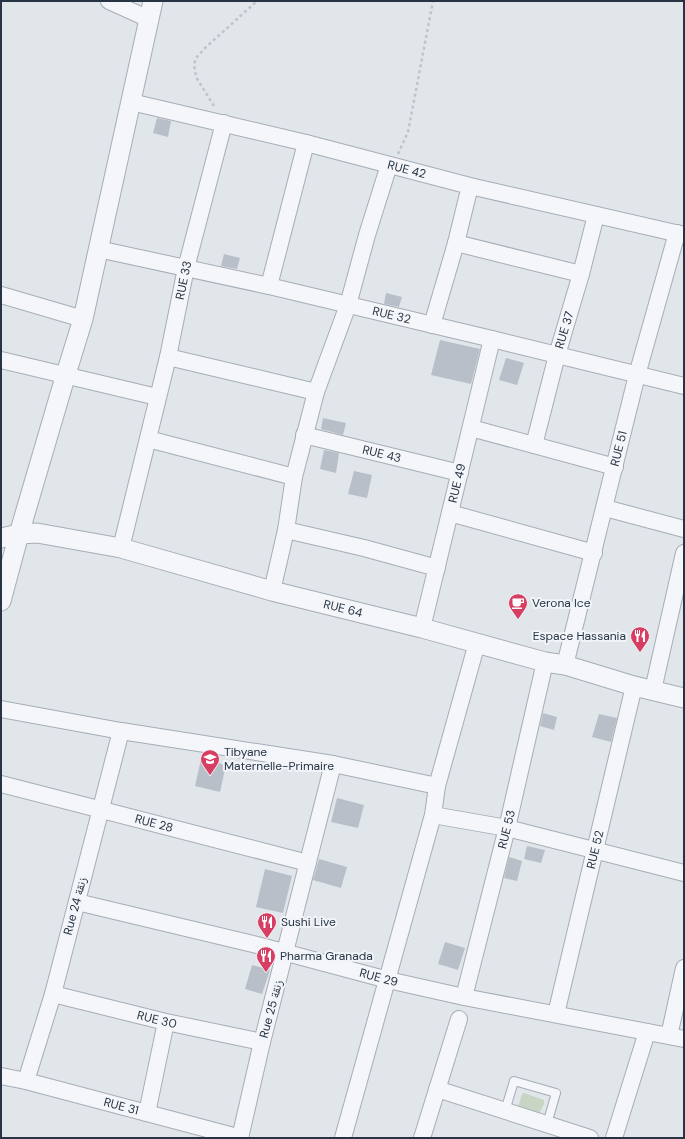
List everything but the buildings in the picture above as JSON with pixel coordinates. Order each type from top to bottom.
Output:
[{"type":"street","points":[[1,600],[10,536],[84,319],[151,10],[109,1]]},
{"type":"street","name":"RUE 42","points":[[131,102],[306,143],[470,186],[681,234]]},
{"type":"street","name":"RUE 33","points":[[121,548],[168,357],[186,268],[224,123]]},
{"type":"street","points":[[269,286],[306,143]]},
{"type":"street","points":[[272,592],[286,530],[294,477],[304,435],[316,392],[348,305],[388,165]]},
{"type":"street","points":[[432,325],[456,243],[470,186]]},
{"type":"street","name":"RUE 37","points":[[534,445],[557,355],[581,274],[596,215]]},
{"type":"street","name":"RUE 51","points":[[566,665],[637,375],[681,234]]},
{"type":"street","points":[[456,243],[581,274]]},
{"type":"street","name":"RUE 32","points":[[98,249],[269,286],[684,386]]},
{"type":"street","points":[[1,295],[84,319]]},
{"type":"street","name":"RUE 49","points":[[422,628],[492,339]]},
{"type":"street","points":[[168,357],[316,392]]},
{"type":"street","points":[[1,360],[66,374],[157,397]]},
{"type":"street","points":[[471,428],[615,467]]},
{"type":"street","name":"RUE 43","points":[[304,435],[460,473]]},
{"type":"street","points":[[148,438],[294,477]]},
{"type":"street","points":[[605,508],[684,529]]},
{"type":"street","points":[[450,513],[594,553]]},
{"type":"street","points":[[286,530],[364,548],[437,568]]},
{"type":"street","name":"RUE 64","points":[[10,536],[37,533],[121,548],[272,592],[422,628],[545,662],[566,665],[634,686],[684,698]]},
{"type":"street","points":[[653,690],[684,554]]},
{"type":"street","points":[[343,1138],[388,980],[432,815],[437,786],[477,643]]},
{"type":"street","name":"RUE 53","points":[[464,997],[507,828],[545,662]]},
{"type":"street","name":"RUE 52","points":[[556,1014],[634,686]]},
{"type":"street","points":[[1,709],[121,731],[334,764],[437,786]]},
{"type":"street","name":"Rue 24 زنقة","points":[[26,1081],[53,994],[121,731]]},
{"type":"street","name":"Rue 25 زنقة","points":[[240,1138],[262,1042],[334,764]]},
{"type":"street","name":"RUE 28","points":[[1,784],[308,863]]},
{"type":"street","points":[[432,815],[507,828],[684,873]]},
{"type":"street","name":"RUE 29","points":[[77,902],[257,945],[388,980],[464,997],[676,1037]]},
{"type":"street","points":[[676,1037],[684,968]]},
{"type":"street","name":"RUE 30","points":[[53,994],[166,1022],[262,1042]]},
{"type":"street","points":[[422,1138],[459,1019]]},
{"type":"street","points":[[147,1113],[166,1022]]},
{"type":"street","points":[[614,1138],[647,1032]]},
{"type":"street","name":"RUE 31","points":[[1,1076],[26,1081],[240,1138]]},
{"type":"street","points":[[437,1089],[590,1138]]},
{"type":"lane","points":[[505,1111],[514,1081],[556,1093],[547,1124]]},
{"type":"path","points":[[224,123],[196,77],[194,64],[196,58],[205,48],[257,1]]},
{"type":"path","points":[[388,165],[400,150],[408,132],[433,1]]},
{"type":"green space","points":[[524,1093],[544,1100],[544,1104],[539,1114],[518,1107],[522,1094]]},
{"type":"place","name":"Verona Ice","points":[[518,620]]},
{"type":"place","name":"Espace Hassania","points":[[640,653]]},
{"type":"place","name":"Tibyane Maternelle-Primaire","points":[[210,776]]},
{"type":"place","name":"Sushi Live","points":[[267,939]]},
{"type":"place","name":"Pharma Granada","points":[[266,973]]}]
